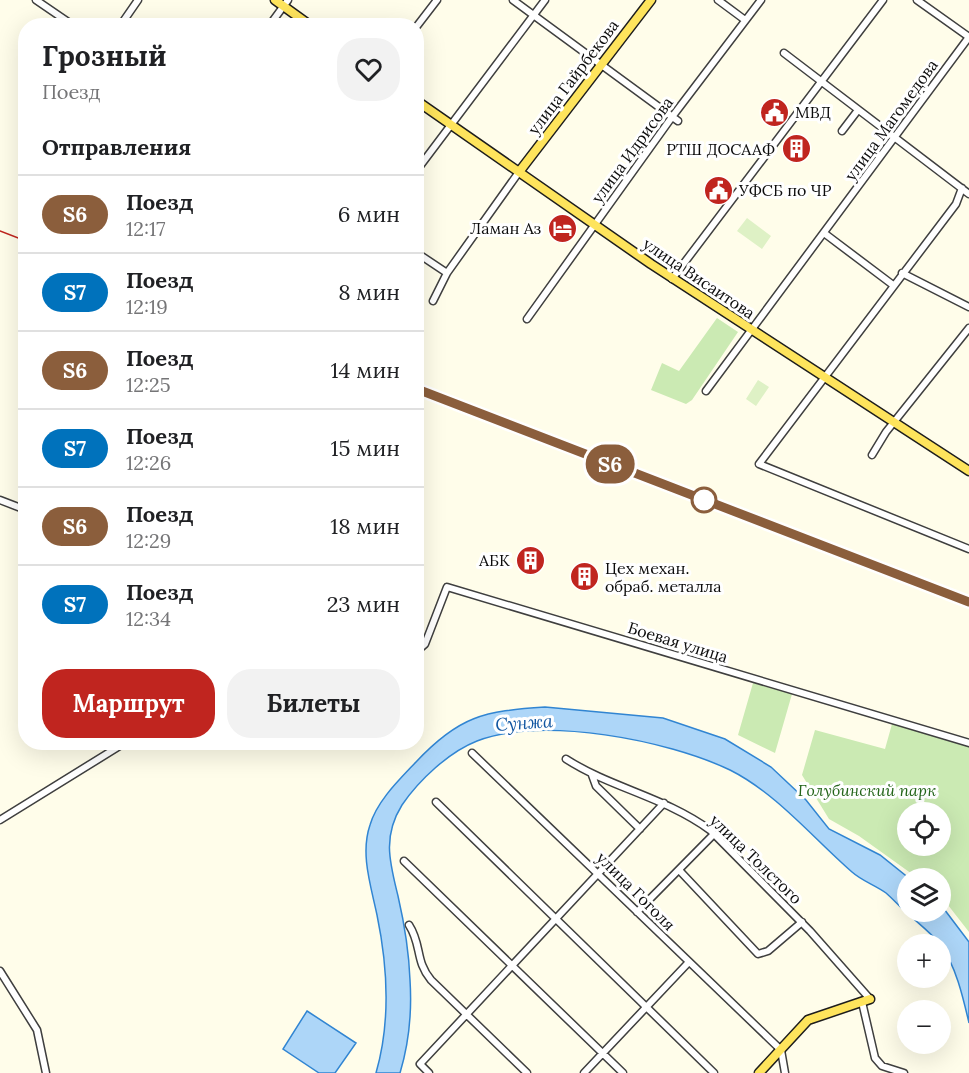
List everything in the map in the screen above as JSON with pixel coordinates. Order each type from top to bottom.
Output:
[{"type":"main road","points":[[275,0],[286,3],[302,18]]},
{"type":"main road","name":"улица Гайрбекова","points":[[519,172],[651,0]]},
{"type":"main road","name":"улица Висаитова","points":[[424,106],[672,279],[969,471]]},
{"type":"main road","points":[[759,1073],[815,1016],[866,1000]]},
{"type":"street","points":[[36,0],[62,18]]},
{"type":"street","points":[[126,18],[138,0]]},
{"type":"street","points":[[423,18],[437,0]]},
{"type":"street","points":[[513,0],[675,119]]},
{"type":"street","points":[[424,161],[545,0]]},
{"type":"street","points":[[718,0],[745,20]]},
{"type":"street","name":"улица Идрисова","points":[[527,319],[760,0]]},
{"type":"street","points":[[672,279],[883,0]]},
{"type":"street","points":[[917,0],[969,38]]},
{"type":"street","points":[[275,18],[286,3]]},
{"type":"street","name":"улица Магомедова","points":[[706,391],[969,38]]},
{"type":"street","points":[[784,53],[969,194]]},
{"type":"street","points":[[842,131],[858,110]]},
{"type":"street","points":[[433,301],[447,273],[519,172]]},
{"type":"street","points":[[962,188],[956,204],[759,464],[969,549]]},
{"type":"street","points":[[824,233],[893,285]]},
{"type":"street","points":[[424,258],[447,273]]},
{"type":"street","points":[[902,273],[969,307]]},
{"type":"street","points":[[872,455],[894,423],[969,328]]},
{"type":"street","points":[[0,500],[18,507]]},
{"type":"street","name":"Боевая улица","points":[[424,644],[447,587],[969,744]]},
{"type":"street","points":[[0,820],[113,750]]},
{"type":"street","name":"улица Гоголя","points":[[472,753],[599,872],[688,963],[781,1050]]},
{"type":"street","name":"улица Толстого","points":[[566,759],[592,775],[609,779],[691,816],[714,834],[802,922],[866,1000]]},
{"type":"street","points":[[592,775],[596,786],[640,829]]},
{"type":"street","points":[[436,802],[714,1073]]},
{"type":"street","points":[[429,1073],[420,1064],[664,803]]},
{"type":"street","points":[[637,912],[714,834]]},
{"type":"street","points":[[404,861],[623,1073]]},
{"type":"street","points":[[679,870],[759,954],[768,951],[802,922]]},
{"type":"street","points":[[409,925],[417,938],[422,970],[527,1073]]},
{"type":"street","points":[[584,1073],[688,963]]},
{"type":"street","points":[[0,971],[37,1030],[46,1073]]},
{"type":"street","points":[[866,1000],[875,1058],[882,1066],[902,1073]]},
{"type":"street","points":[[781,1050],[785,1073]]},
{"type":"green space","points":[[747,218],[771,236],[762,249],[737,231]]},
{"type":"green space","points":[[717,318],[738,332],[692,400],[686,404],[651,390],[662,363],[679,371]]},
{"type":"green space","points":[[758,380],[769,387],[756,406],[746,399]]},
{"type":"green space","points":[[753,683],[792,694],[775,753],[738,735]]},
{"type":"green space","name":"Голубинский парк","points":[[892,724],[969,747],[969,932],[951,909],[951,868],[904,868],[859,836],[829,819],[802,775],[815,730],[885,749]]},
{"type":"water","name":"Сунжа","points":[[545,707],[663,718],[725,739],[771,767],[806,800],[829,829],[880,855],[897,869],[897,903],[886,893],[852,872],[779,803],[763,791],[730,770],[704,759],[640,741],[570,731],[505,734],[477,741],[445,759],[417,786],[402,805],[392,828],[390,861],[407,948],[411,992],[410,1015],[408,1039],[400,1073],[376,1073],[384,1034],[386,994],[384,955],[366,859],[367,836],[373,816],[389,791],[431,747],[446,735],[474,719],[505,711]]},
{"type":"water","points":[[951,918],[969,942],[969,1023],[951,964],[951,934],[930,934],[917,922],[951,922]]},
{"type":"water","points":[[307,1011],[356,1043],[335,1073],[319,1073],[283,1049]]},
{"type":"railway","points":[[0,231],[18,238]]},
{"type":"railway","points":[[424,392],[969,602]]},
{"type":"train","name":"S6","points":[[424,392],[969,602]]},
{"type":"place","name":"МВД","points":[[774,112]]},
{"type":"place","name":"РТШ ДОСААФ","points":[[796,149]]},
{"type":"place","name":"УФСБ по ЧР","points":[[718,190]]},
{"type":"place","name":"Ламан Аз","points":[[562,228]]},
{"type":"place","name":"АБК","points":[[531,560]]},
{"type":"place","name":"Цех механ. обраб. металла","points":[[584,577]]}]
